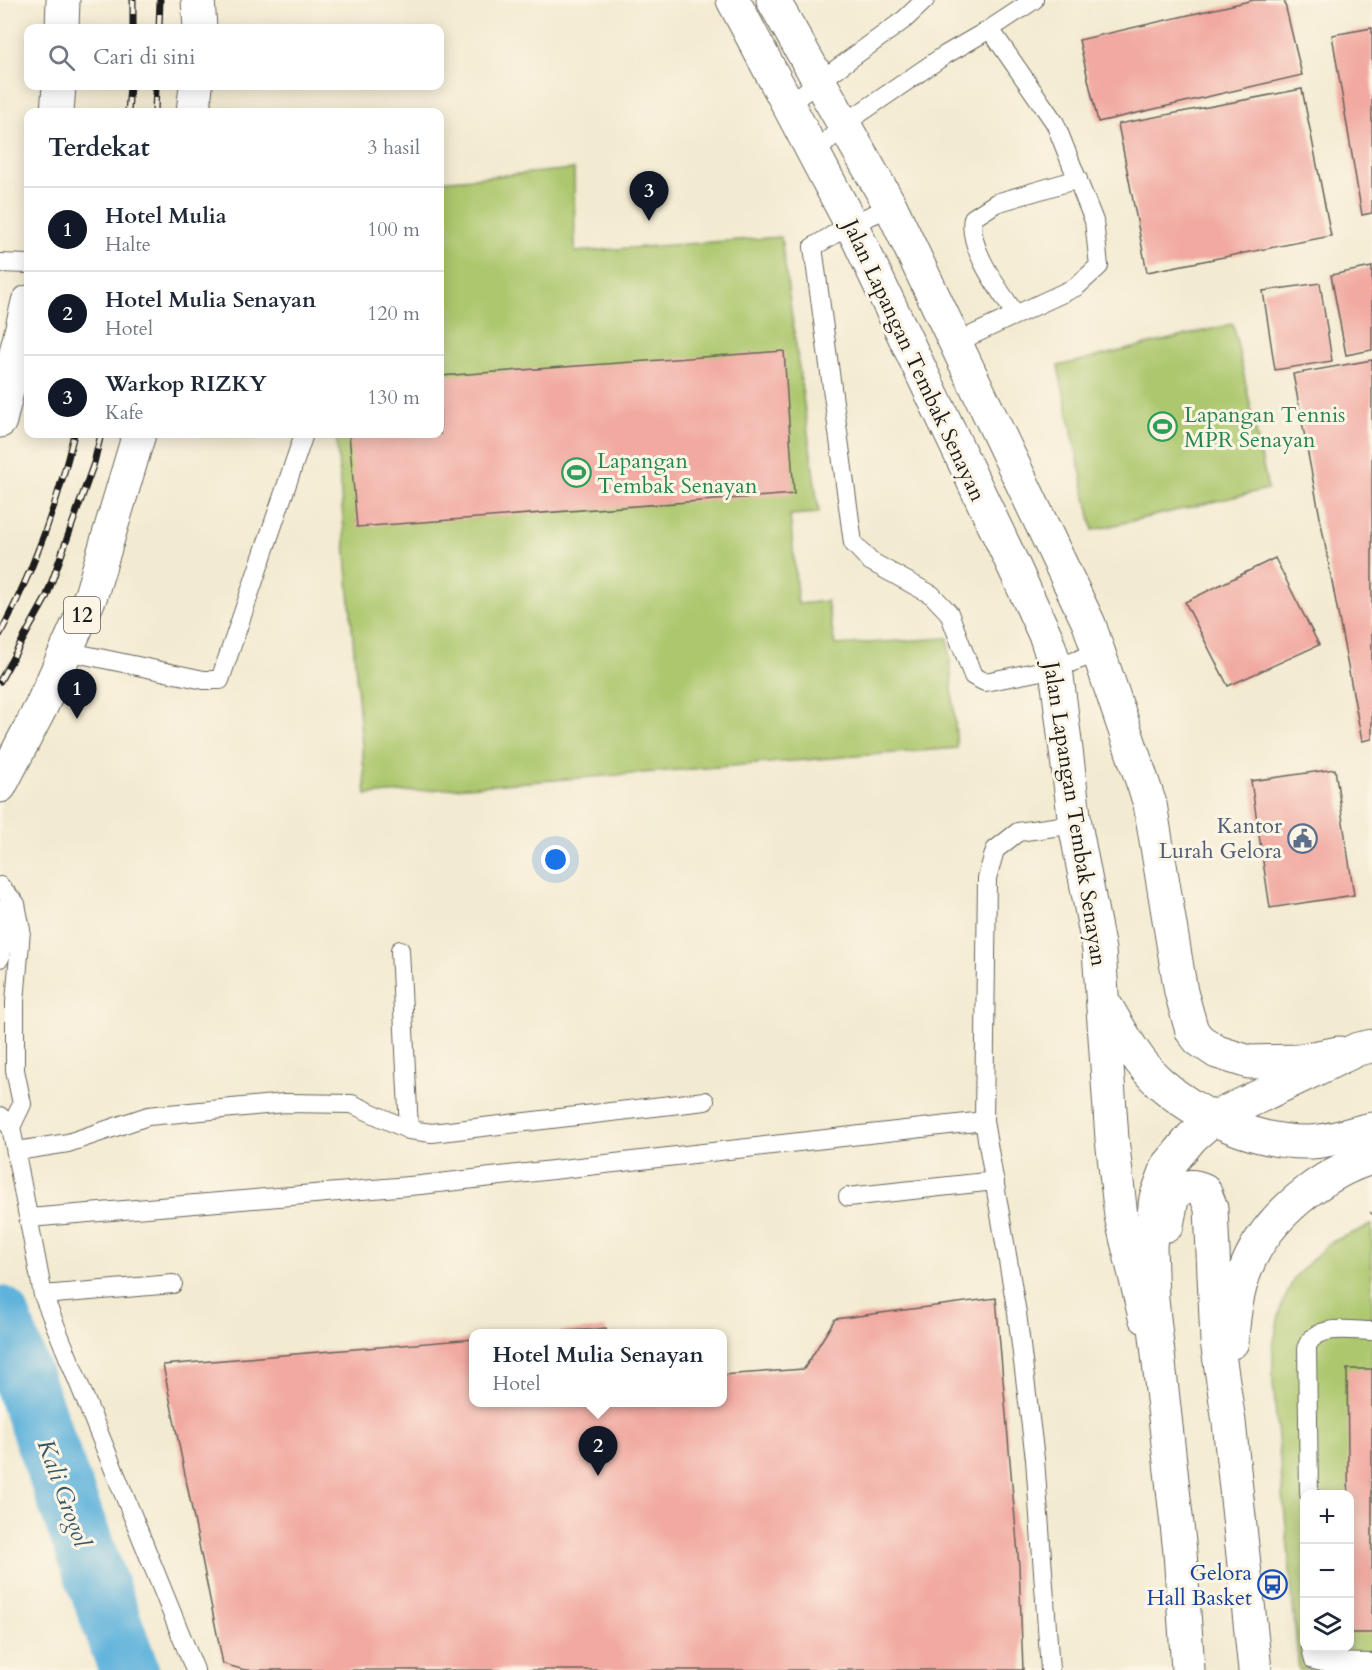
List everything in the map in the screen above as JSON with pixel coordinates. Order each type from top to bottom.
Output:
[{"type":"main road","points":[[62,24],[63,0]]},
{"type":"main road","points":[[198,0],[200,24]]},
{"type":"main road","name":"Jalan Lapangan Tembak Senayan","points":[[733,0],[851,224],[1020,578],[1046,637],[1056,668],[1075,824],[1099,950],[1112,1139],[1122,1216],[1165,1407]]},
{"type":"main road","name":"Jalan Lapangan Tembak Senayan","points":[[773,0],[818,83],[891,207],[1089,624],[1150,804],[1181,992],[1192,1031],[1199,1040],[1217,1052],[1249,1062],[1297,1061],[1365,1048]]},
{"type":"main road","points":[[57,108],[58,90]]},
{"type":"main road","points":[[193,108],[196,90]]},
{"type":"main road","points":[[0,421],[24,319]]},
{"type":"main road","name":"12","points":[[0,786],[35,720],[91,595],[138,438]]},
{"type":"main road","points":[[1103,1002],[1158,1081],[1186,1102],[1214,1118],[1250,1134],[1310,1142],[1372,1129]]},
{"type":"main road","points":[[1188,1670],[1180,1552],[1150,1257],[1156,1198],[1168,1166],[1192,1137],[1214,1118],[1365,1048]]},
{"type":"main road","points":[[1229,1422],[1235,1305],[1245,1268],[1259,1240],[1285,1209],[1322,1181],[1372,1158]]},
{"type":"main road","points":[[1165,1407],[1167,1215],[1173,1194],[1184,1187],[1195,1186],[1204,1190],[1211,1208],[1217,1341],[1229,1422],[1255,1670]]},
{"type":"lane","points":[[787,105],[925,0]]},
{"type":"lane","points":[[815,154],[844,124],[945,55],[1034,0]]},
{"type":"lane","points":[[956,343],[1076,287],[1099,266],[1094,221],[1055,123],[990,29]]},
{"type":"lane","points":[[1016,315],[988,273],[970,229],[973,218],[996,203],[1078,179]]},
{"type":"lane","points":[[891,207],[851,224],[813,247],[852,543],[870,561],[932,595],[949,613],[973,676],[985,682],[1056,668],[1097,653]]},
{"type":"lane","points":[[0,262],[24,264]]},
{"type":"lane","points":[[66,651],[204,680],[220,680],[303,438]]},
{"type":"lane","points":[[1050,1670],[1035,1460],[1017,1313],[984,1121],[987,878],[995,850],[1018,832],[1075,824]]},
{"type":"lane","points":[[0,886],[16,904],[21,930],[15,1002],[15,1070],[22,1104],[6,1122],[17,1151],[43,1295],[195,1670]]},
{"type":"lane","points":[[0,909],[4,932],[0,958]]},
{"type":"lane","points":[[400,950],[409,1130]]},
{"type":"lane","points":[[17,1151],[68,1143],[148,1116],[285,1103],[352,1104],[409,1130],[432,1133],[705,1101]]},
{"type":"lane","points":[[29,1218],[421,1185],[984,1121]]},
{"type":"lane","points":[[848,1197],[995,1181]]},
{"type":"lane","points":[[43,1295],[173,1284]]},
{"type":"lane","points":[[1309,1490],[1307,1346],[1310,1340],[1322,1331],[1372,1331]]},
{"type":"lane","points":[[1312,1652],[1314,1660],[1322,1662],[1372,1663]]},
{"type":"green space","name":"Lapangan Tembak Senayan","points":[[574,169],[575,252],[781,237],[819,513],[790,515],[798,604],[827,601],[835,645],[948,638],[957,748],[366,795],[336,438],[444,438],[444,181]]},
{"type":"green space","name":"Lapangan Tennis MPR Senayan","points":[[1233,324],[1268,489],[1093,530],[1058,366]]},
{"type":"green space","points":[[1372,1225],[1372,1670],[1299,1670],[1273,1383],[1273,1347],[1280,1310],[1294,1278],[1329,1243]]},
{"type":"building","points":[[1254,0],[1284,0],[1302,75],[1098,122],[1079,40]]},
{"type":"building","points":[[1372,28],[1372,213],[1362,215],[1332,35]]},
{"type":"building","points":[[1302,89],[1331,236],[1147,272],[1118,124]]},
{"type":"building","points":[[1372,267],[1372,350],[1346,355],[1331,275]]},
{"type":"building","points":[[1320,283],[1332,361],[1275,370],[1263,291]]},
{"type":"building","points":[[784,351],[794,494],[357,527],[349,438],[444,438],[444,376]]},
{"type":"building","points":[[1372,360],[1372,739],[1362,741],[1293,374]]},
{"type":"building","points":[[1275,558],[1319,645],[1228,686],[1185,602]]},
{"type":"building","name":"Kantor Lurah Gelora","points":[[1335,769],[1354,895],[1270,908],[1251,781]]},
{"type":"building","points":[[996,1298],[1019,1566],[1023,1670],[245,1670],[223,1664],[163,1365],[469,1339],[469,1407],[727,1407],[727,1375],[804,1369],[835,1319]]},
{"type":"building","points":[[1347,1369],[1372,1369],[1372,1633],[1354,1633],[1354,1490],[1348,1490]]},
{"type":"waterway","name":"Kali Grogol","points":[[0,1316],[129,1670]]},
{"type":"railway","points":[[133,0],[133,24]]},
{"type":"railway","points":[[159,24],[160,0]]},
{"type":"railway","points":[[128,108],[130,90]]},
{"type":"railway","points":[[155,108],[156,90]]},
{"type":"railway","points":[[0,634],[43,536],[73,438]]},
{"type":"railway","points":[[0,681],[46,598],[94,463],[100,438]]},
{"type":"place","name":"Warkop RIZKY","points":[[649,221]]},
{"type":"place","name":"Lapangan Tennis MPR Senayan","points":[[1163,427]]},
{"type":"place","name":"Lapangan Tembak Senayan","points":[[576,473]]},
{"type":"place","name":"Hotel Mulia","points":[[77,719]]},
{"type":"place","name":"Kantor Lurah Gelora","points":[[1303,838]]},
{"type":"place","name":"Hotel Mulia Senayan","points":[[598,1476]]},
{"type":"place","name":"Gelora Hall Basket","points":[[1273,1585]]}]
